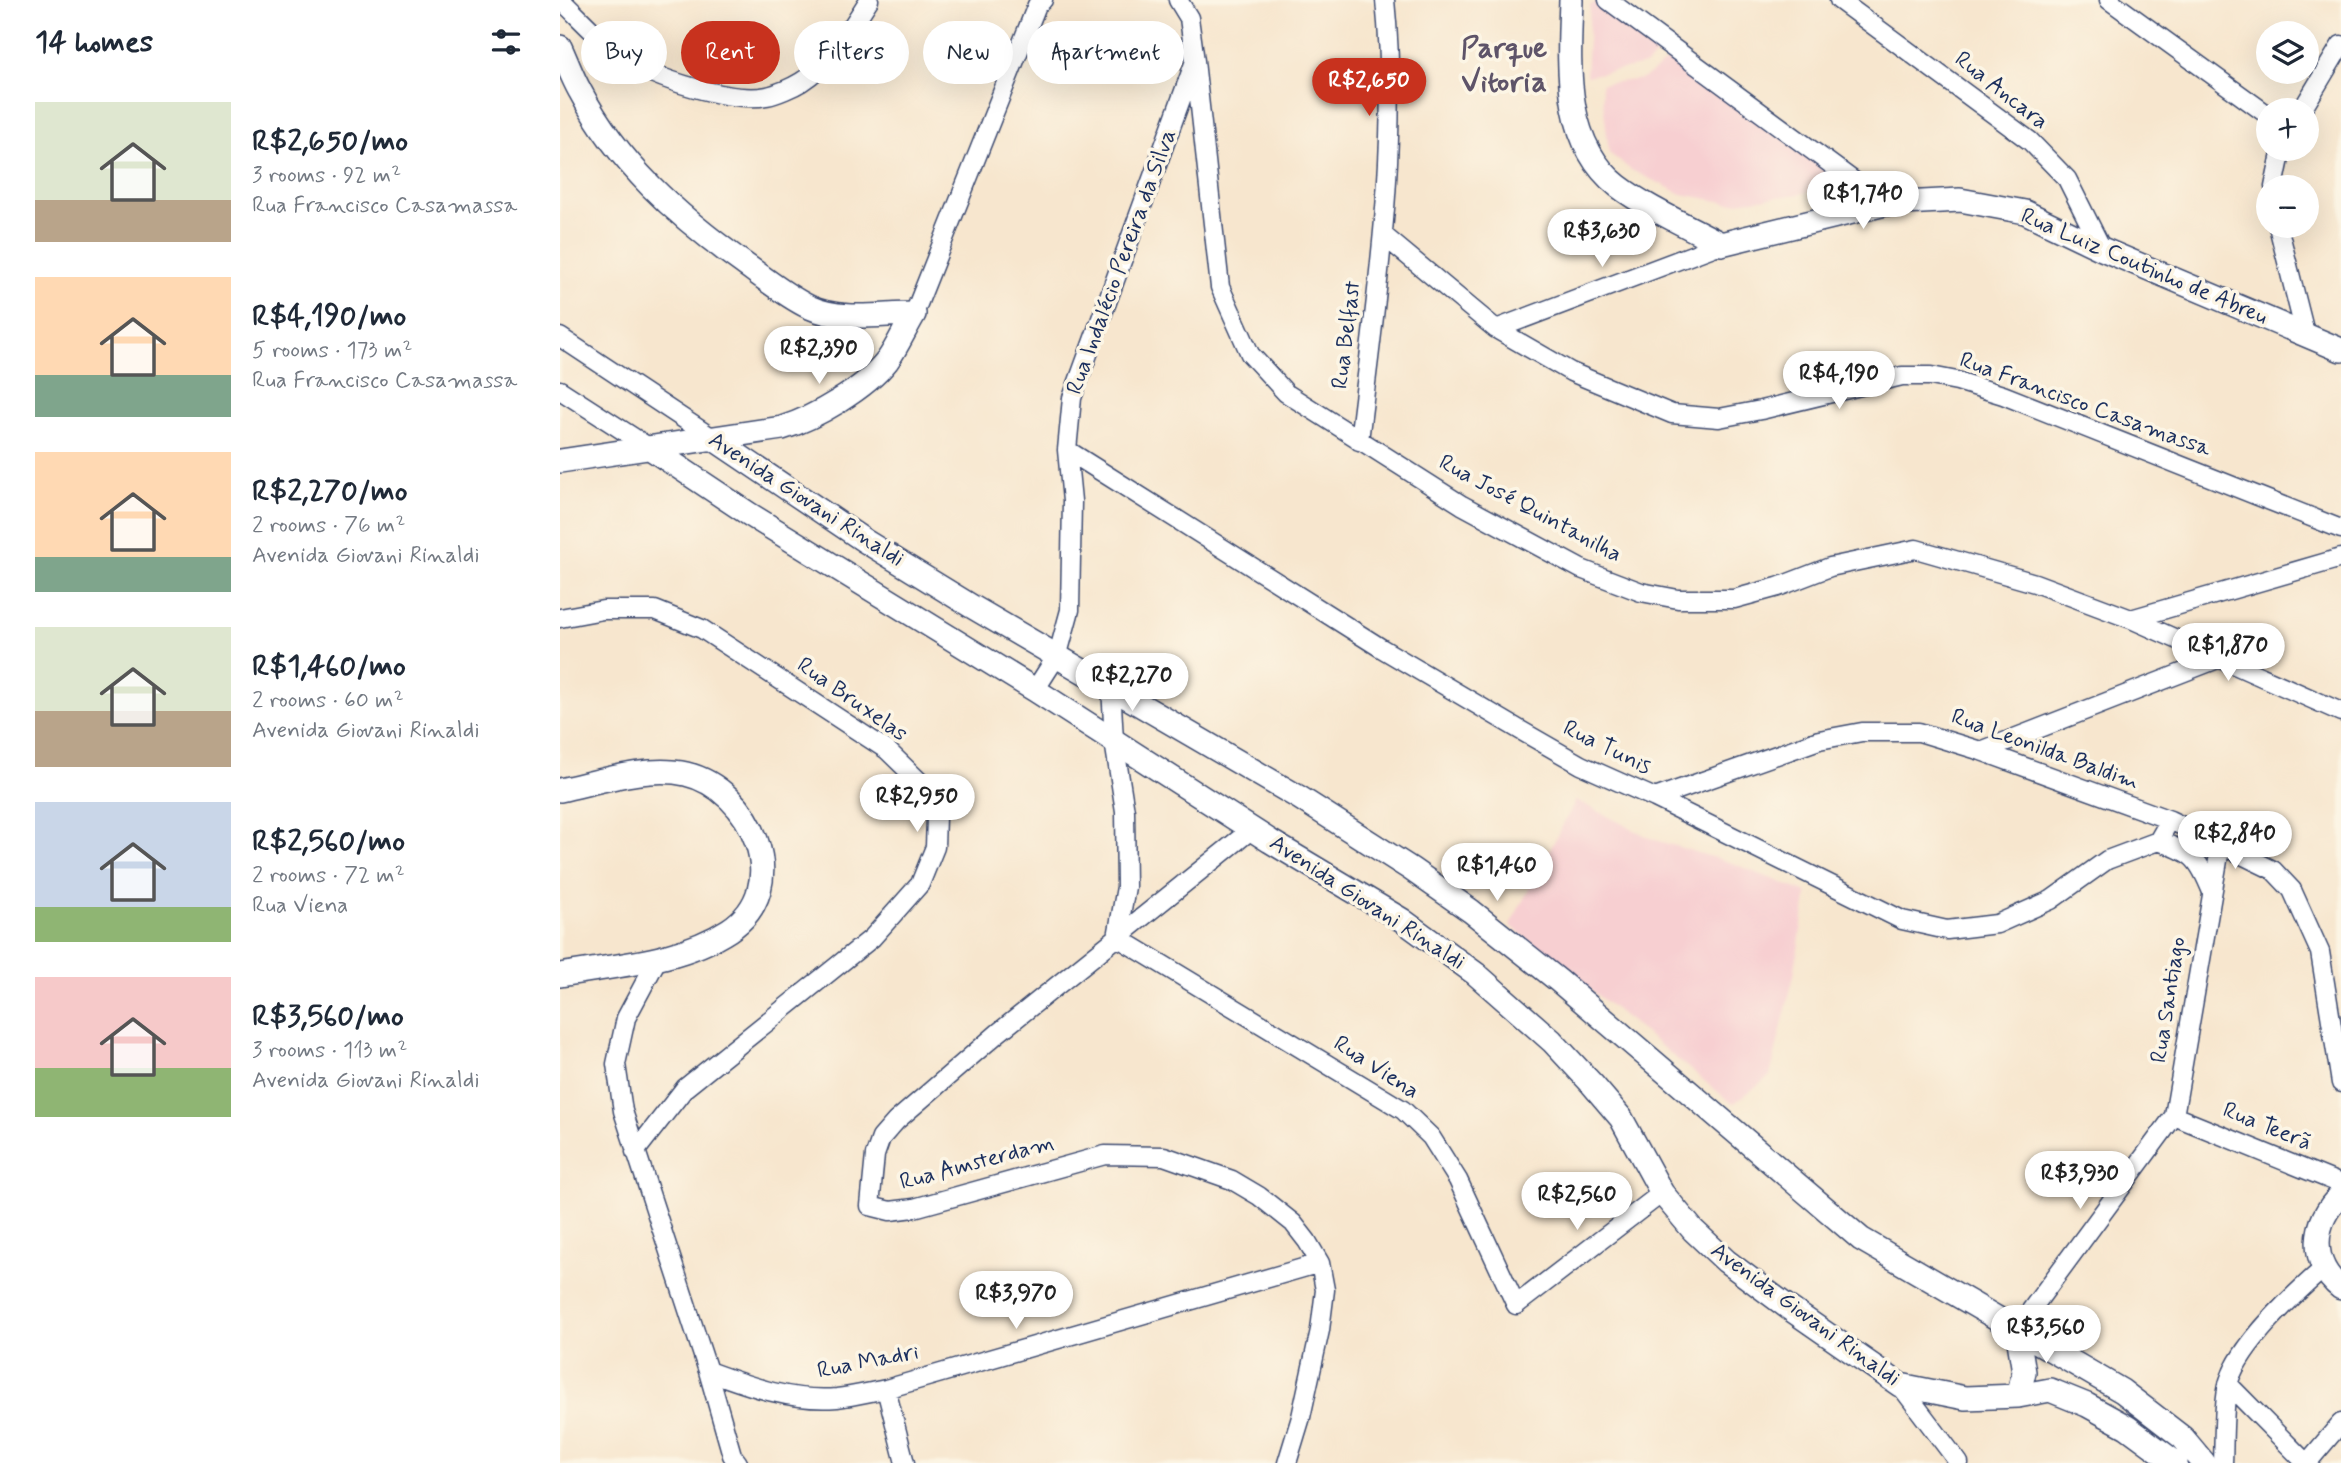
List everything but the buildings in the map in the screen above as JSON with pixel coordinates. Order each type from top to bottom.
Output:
[{"type":"street","points":[[561,0],[624,58],[656,76],[689,87],[722,93],[766,96],[802,82],[836,50],[869,0]]},
{"type":"street","points":[[560,461],[714,439],[800,423],[859,387],[886,362],[914,314],[1016,55],[1037,5],[1043,0]]},
{"type":"street","name":"Rua Indalécio Pereira da Silva","points":[[1058,654],[1070,610],[1072,501],[1067,450],[1072,398],[1195,61],[1189,19],[1178,0]]},
{"type":"street","points":[[1383,235],[1391,57],[1385,0]]},
{"type":"street","points":[[1571,0],[1569,80],[1581,137],[1589,152],[1617,185],[1721,244]]},
{"type":"street","points":[[1608,0],[1885,204]]},
{"type":"street","name":"Rua Ancara","points":[[1839,0],[2030,141],[2067,179],[2102,249]]},
{"type":"street","points":[[2109,0],[2256,106]]},
{"type":"street","points":[[2309,98],[2341,45]]},
{"type":"street","points":[[560,47],[580,91],[615,147],[695,229],[769,282],[810,307],[846,316],[914,314]]},
{"type":"street","name":"Rua José Quintanilha","points":[[1195,61],[1220,287],[1250,354],[1286,393],[1462,505],[1581,569],[1641,592],[1678,598],[1734,599],[1778,587],[1830,567],[1916,549],[2035,583],[2131,619],[2341,712]]},
{"type":"street","name":"Rua Luiz Coutinho de Abreu","points":[[1721,244],[1885,204],[1960,200],[2025,212],[2102,249],[2341,350]]},
{"type":"street","name":"Rua Francisco Casamassa","points":[[1383,235],[1496,329],[1571,372],[1628,398],[1672,414],[1719,418],[1761,411],[1902,376],[1931,376],[1957,381],[2003,396],[2341,529]]},
{"type":"street","name":"Rua Belfast","points":[[1359,441],[1383,235]]},
{"type":"street","points":[[2281,238],[2306,337]]},
{"type":"street","points":[[1496,329],[1721,244]]},
{"type":"street","name":"Avenida Giovani Rinaldi","points":[[560,337],[865,541],[1300,798],[1411,869],[1471,911],[1559,981],[1861,1239],[2122,1391],[2183,1438],[2204,1463]]},
{"type":"street","name":"Avenida Giovani Rinaldi","points":[[560,390],[749,514],[1402,920],[1476,974],[1552,1041],[1621,1118],[1662,1193],[1693,1230],[1726,1261],[1900,1385],[1965,1398],[2018,1396],[2050,1390],[2087,1405],[2127,1427],[2176,1463]]},
{"type":"street","points":[[743,458],[742,441],[745,434]]},
{"type":"street","name":"Rua Tunis","points":[[1067,450],[1381,648],[1581,765],[1655,798],[1902,920],[1947,930],[1997,924],[2051,900],[2107,860],[2158,841]]},
{"type":"street","points":[[2131,619],[2341,558]]},
{"type":"street","name":"Rua Bruxelas","points":[[560,618],[603,610],[655,610],[702,629],[887,750],[922,784],[936,817],[935,847],[920,884],[872,938],[685,1088],[635,1152]]},
{"type":"street","points":[[1035,690],[1058,654]]},
{"type":"street","points":[[1981,751],[2220,658]]},
{"type":"street","points":[[1111,686],[1114,741],[1125,811],[1126,887],[1117,937]]},
{"type":"street","name":"Rua Leonilda Baldim","points":[[1655,798],[1819,740],[1862,732],[1919,732],[1981,751],[2170,820],[2273,870],[2292,890],[2320,952],[2341,1083]]},
{"type":"street","points":[[560,790],[659,770],[688,774],[720,788],[748,819],[759,845],[762,885],[752,908],[730,929],[688,950],[658,958],[560,975]]},
{"type":"street","points":[[2170,820],[2158,841],[2188,851],[2203,869],[2212,892]]},
{"type":"street","name":"Rua Amsterdam","points":[[1252,829],[998,1033],[896,1122],[881,1138],[875,1155],[870,1206],[890,1211],[914,1208],[1105,1155],[1164,1156],[1232,1180],[1259,1196],[1293,1223],[1320,1263],[1325,1290],[1320,1330],[1301,1417],[1287,1463]]},
{"type":"street","points":[[2212,892],[2221,843]]},
{"type":"street","name":"Rua Santiago","points":[[2175,1116],[2212,892]]},
{"type":"street","name":"Rua Viena","points":[[1117,937],[1403,1110],[1431,1137],[1458,1180],[1516,1304],[1662,1193]]},
{"type":"street","points":[[658,958],[626,1018],[616,1064],[623,1111],[708,1371],[732,1455],[738,1463]]},
{"type":"street","points":[[2018,1396],[2024,1372],[2017,1329],[2175,1116]]},
{"type":"street","name":"Rua Teerã","points":[[2175,1116],[2341,1184]]},
{"type":"street","points":[[2341,1195],[2329,1206],[2320,1230],[2317,1253],[2323,1269],[2341,1287]]},
{"type":"street","name":"Rua Madri","points":[[708,1371],[771,1393],[802,1398],[836,1398],[886,1388],[1320,1263]]},
{"type":"street","points":[[2223,1463],[2228,1384],[2236,1364],[2250,1344],[2305,1284],[2323,1269]]},
{"type":"street","points":[[2228,1384],[2306,1463],[2341,1423]]},
{"type":"street","points":[[1900,1385],[1959,1463]]},
{"type":"street","points":[[886,1388],[905,1463]]},
{"type":"shaded area","points":[[1599,0],[1662,50],[1646,65],[1586,76],[1590,6]]},
{"type":"shaded area","points":[[1668,60],[1846,181],[1800,194],[1729,203],[1682,194],[1631,170],[1609,153],[1601,84],[1643,79]]},
{"type":"shaded area","points":[[1576,800],[1652,839],[1732,863],[1807,893],[1794,975],[1770,1076],[1733,1104],[1510,925]]},
{"type":"district","name":"Parque Vitoria","points":[[1504,65]]}]
